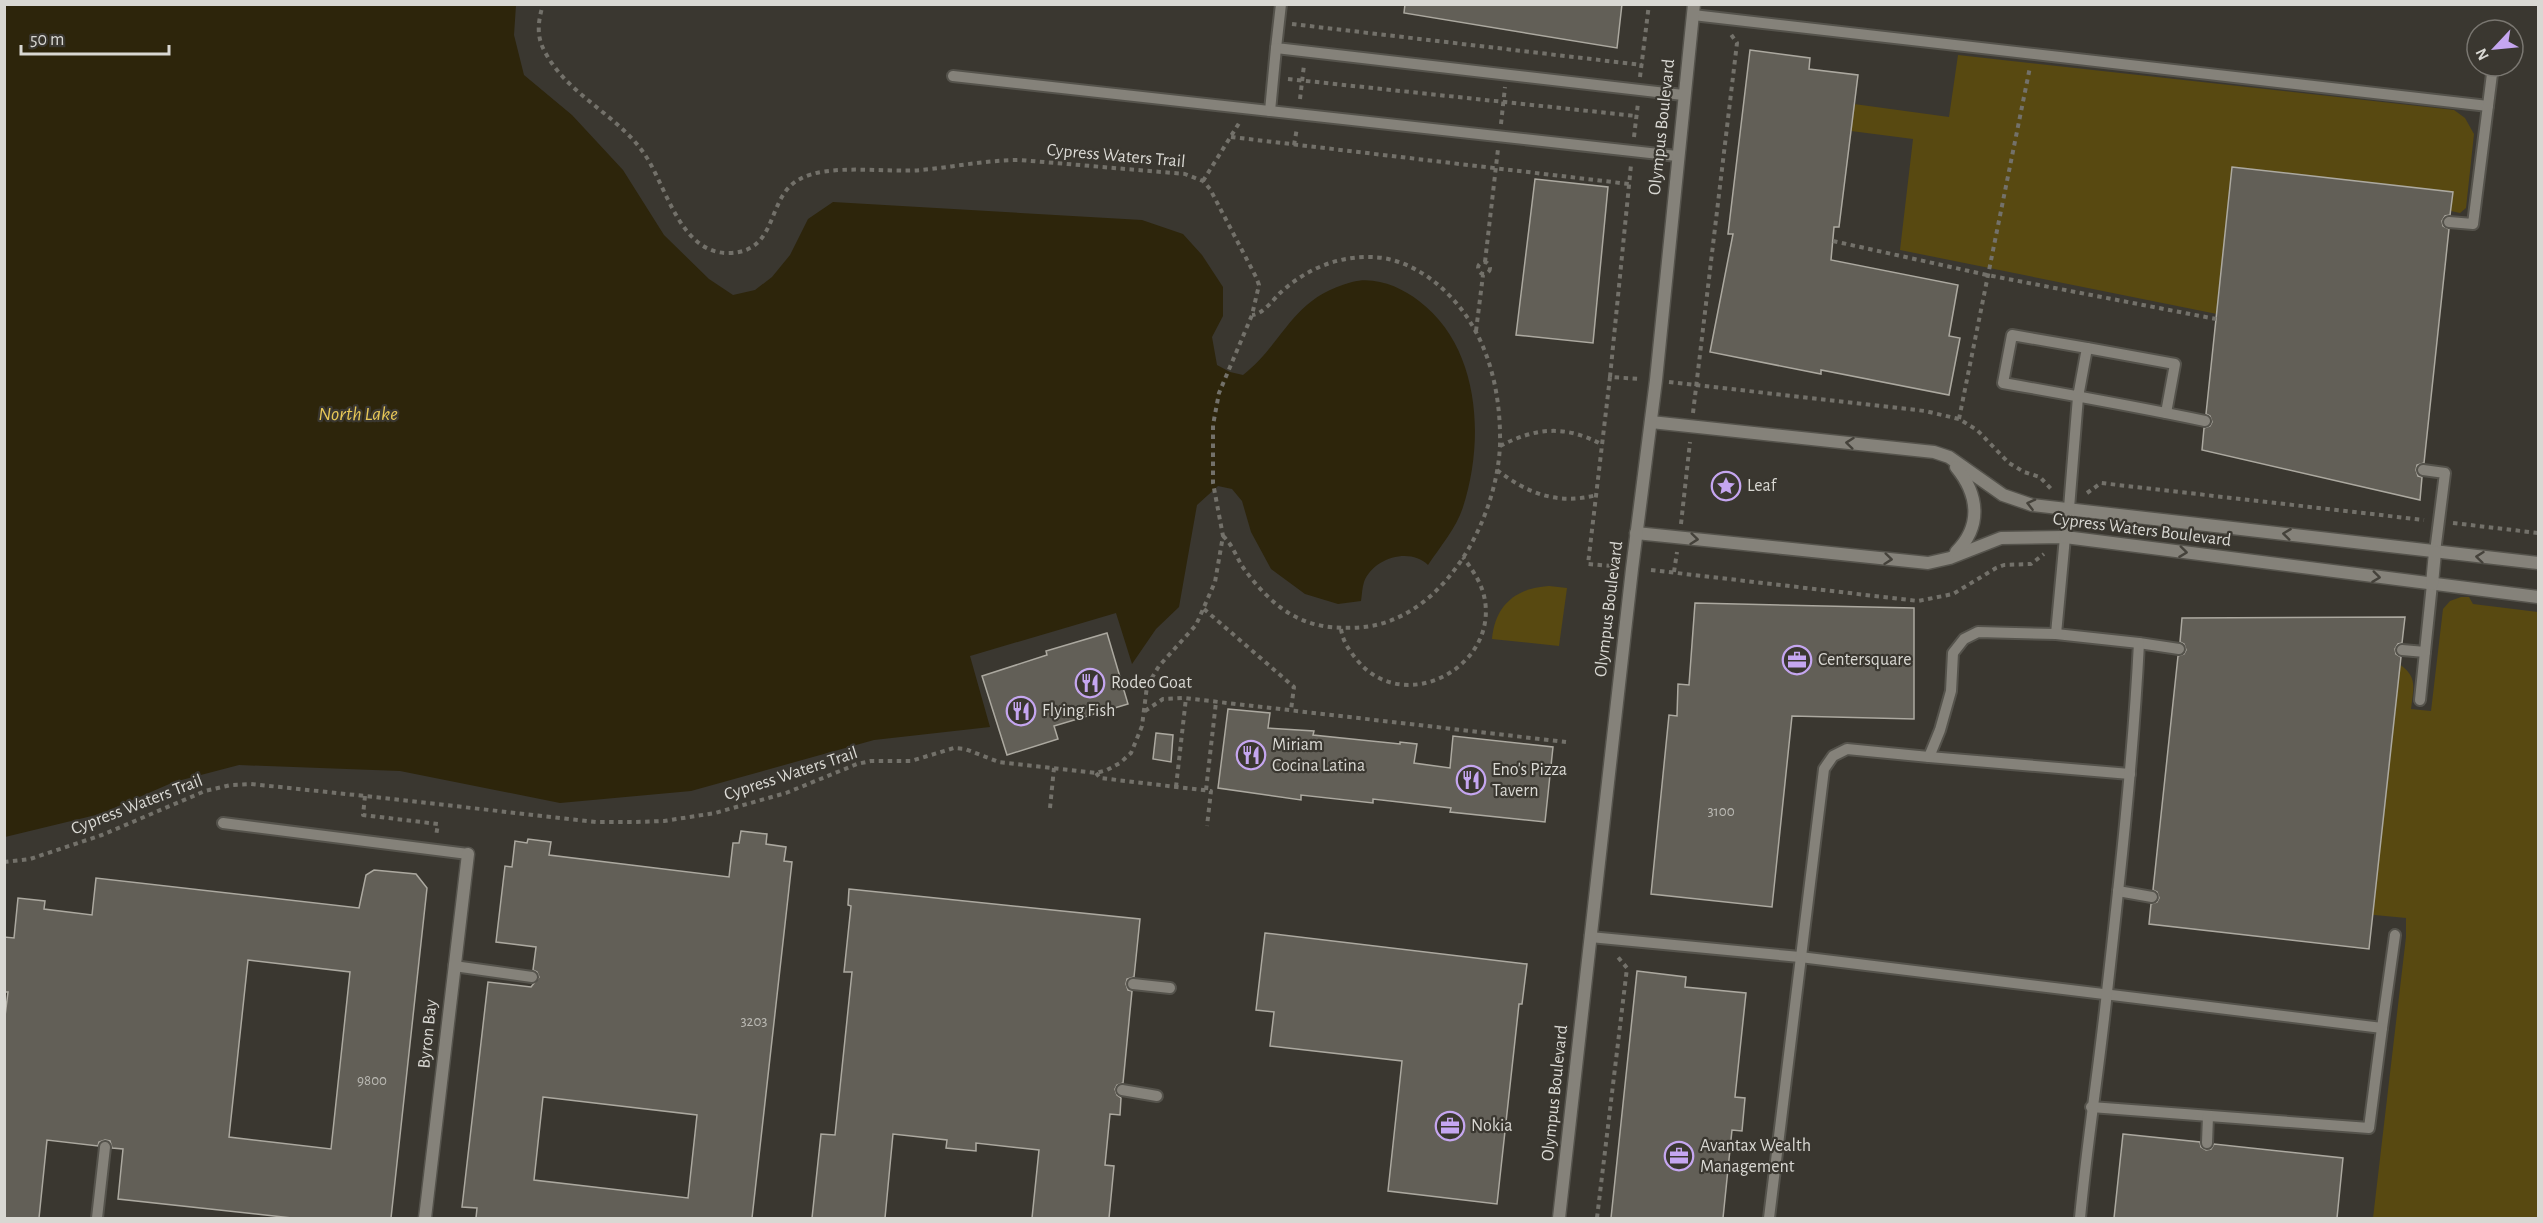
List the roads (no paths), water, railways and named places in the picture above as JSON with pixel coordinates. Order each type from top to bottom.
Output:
[{"type":"street","name":"Olympus Boulevard","points":[[1559,1218],[1636,533],[1651,422],[1693,10]]},
{"type":"street","name":"Cypress Waters Boulevard","points":[[1651,422],[1934,452],[1949,457],[2003,495],[2032,506],[2068,508],[2538,563]]},
{"type":"street","points":[[1949,457],[1966,479],[1974,498],[1974,516],[1968,540],[1950,558]]},
{"type":"street","points":[[2065,537],[2068,508]]},
{"type":"street","name":"Cypress Waters Boulevard","points":[[1636,533],[1928,563],[1950,558],[2001,538],[2065,537],[2538,597]]},
{"type":"street","points":[[2432,584],[2435,552]]},
{"type":"street","name":"Byron Bay","points":[[426,1218],[468,854]]},
{"type":"lane","points":[[1270,111],[1281,4]]},
{"type":"lane","points":[[1693,10],[2488,106]]},
{"type":"lane","points":[[1276,48],[1683,95]]},
{"type":"lane","points":[[953,76],[1677,156]]},
{"type":"lane","points":[[2450,222],[2473,225],[2492,78]]},
{"type":"lane","points":[[2166,413],[2175,364],[2012,334],[2003,383],[2205,421]]},
{"type":"lane","points":[[2068,508],[2078,397],[2087,348]]},
{"type":"lane","points":[[2423,470],[2445,473],[2435,552]]},
{"type":"lane","points":[[2056,633],[2065,537]]},
{"type":"lane","points":[[2420,700],[2432,584]]},
{"type":"lane","points":[[1929,757],[1940,730],[1951,690],[1953,653],[1964,639],[1978,633],[2056,633],[2179,648]]},
{"type":"lane","points":[[2080,1218],[2091,1107],[2107,994],[2118,891],[2130,774],[2139,643]]},
{"type":"lane","points":[[2402,650],[2425,652]]},
{"type":"lane","points":[[1770,1218],[1824,769],[1833,756],[1847,749],[2130,774]]},
{"type":"lane","points":[[223,823],[468,854]]},
{"type":"lane","points":[[2118,891],[2152,897]]},
{"type":"lane","points":[[2091,1107],[2369,1128],[2395,935]]},
{"type":"lane","points":[[1590,937],[1800,957],[2382,1028]]},
{"type":"lane","points":[[454,966],[532,977]]},
{"type":"lane","points":[[1133,984],[1170,988]]},
{"type":"lane","points":[[1122,1090],[1157,1096]]},
{"type":"lane","points":[[2206,1143],[2208,1116]]},
{"type":"lane","points":[[97,1218],[105,1147]]},
{"type":"water","name":"North Lake","points":[[4,5],[516,5],[514,35],[524,75],[572,115],[623,170],[664,235],[709,279],[733,295],[755,290],[772,277],[790,255],[808,219],[833,202],[1142,220],[1183,234],[1202,255],[1223,287],[1223,316],[1212,337],[1217,365],[1230,372],[1243,375],[1302,310],[1332,289],[1352,282],[1370,280],[1396,287],[1419,301],[1439,320],[1455,343],[1466,368],[1475,424],[1470,481],[1463,507],[1452,529],[1428,565],[1412,557],[1402,556],[1383,561],[1375,567],[1363,584],[1361,601],[1338,604],[1305,594],[1271,569],[1251,532],[1242,501],[1232,489],[1218,486],[1197,505],[1179,607],[1156,629],[1132,664],[1116,613],[970,656],[990,727],[874,740],[691,791],[560,803],[400,771],[239,765],[174,782],[100,814],[5,837]]},
{"type":"place","name":"Leaf","points":[[1726,486]]},
{"type":"place","name":"Centersquare","points":[[1797,660]]},
{"type":"place","name":"Rodeo Goat","points":[[1090,683]]},
{"type":"place","name":"Flying Fish","points":[[1021,711]]},
{"type":"place","name":"Miriam Cocina Latina","points":[[1251,755]]},
{"type":"place","name":"Eno's Pizza Tavern","points":[[1471,780]]},
{"type":"place","name":"Nokia","points":[[1450,1126]]},
{"type":"place","name":"Avantax Wealth Management","points":[[1679,1156]]}]
